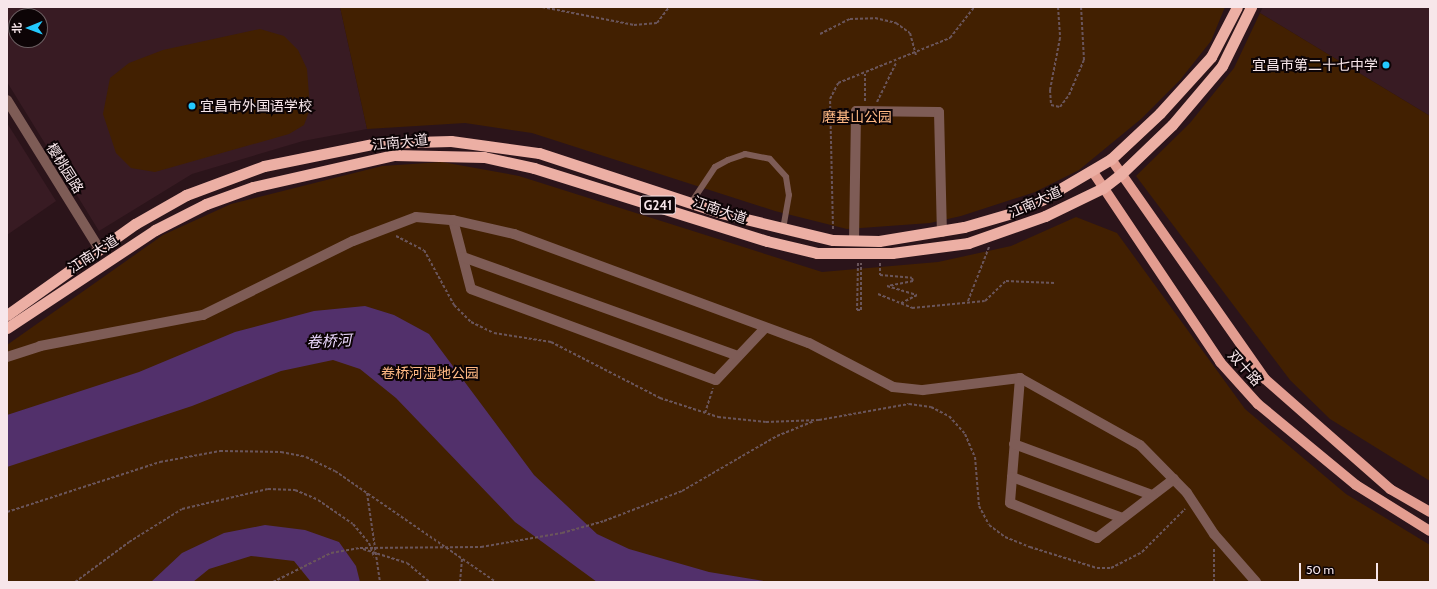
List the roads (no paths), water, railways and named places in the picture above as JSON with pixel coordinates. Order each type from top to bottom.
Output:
[{"type":"highway","name":"江南大道","points":[[7,315],[135,224],[226,177],[316,154],[377,143],[451,141],[539,153],[691,203],[784,230],[833,240],[854,241],[942,232],[1012,213],[1093,172],[1111,159],[1160,113],[1211,57],[1237,7]]},
{"type":"highway","name":"江南大道","points":[[7,328],[156,230],[206,204],[253,187],[394,155],[476,157],[534,168],[767,241],[817,253],[858,255],[922,251],[994,235],[1103,188],[1121,174],[1172,125],[1222,66],[1251,7]]},
{"type":"main road","name":"双十路","points":[[1111,159],[1265,379],[1390,489],[1430,512]]},
{"type":"main road","name":"双十路","points":[[1093,172],[1220,362],[1254,399],[1356,485],[1430,531]]},
{"type":"street","name":"樱桃园路","points":[[7,100],[100,250]]},
{"type":"street","points":[[854,241],[856,111],[939,112],[942,232]]},
{"type":"street","points":[[7,357],[40,346],[203,315],[353,241],[416,217],[454,220],[514,234],[809,343],[892,387],[923,390],[1020,378],[1140,445],[1174,479],[1193,502],[1214,534],[1256,582]]},
{"type":"street","points":[[454,220],[471,289],[716,380],[765,328]]},
{"type":"street","points":[[463,257],[738,356]]},
{"type":"street","points":[[1020,378],[1010,503],[1096,538],[1174,479]]},
{"type":"street","points":[[1014,444],[1152,496]]},
{"type":"street","points":[[1012,476],[1122,518]]},
{"type":"lane","points":[[691,203],[715,167],[728,160],[745,154],[770,159],[786,177],[789,195],[784,230]]},
{"type":"water","name":"卷桥河","points":[[365,306],[394,315],[429,334],[534,475],[597,534],[629,549],[709,572],[770,582],[597,582],[515,522],[396,398],[360,369],[333,360],[281,371],[192,406],[7,467],[7,415],[139,372],[235,332],[314,311]]},
{"type":"water","points":[[265,525],[305,530],[339,542],[356,566],[360,582],[311,582],[294,561],[251,556],[209,569],[193,582],[151,582],[182,553],[224,533]]},
{"type":"place","name":"宜昌市第二十七中学","points":[[1386,65]]},
{"type":"place","name":"宜昌市外国语学校","points":[[192,106]]},
{"type":"park label","name":"磨基山公园","points":[[857,117]]},
{"type":"park label","name":"卷桥河湿地公园","points":[[430,373]]}]
